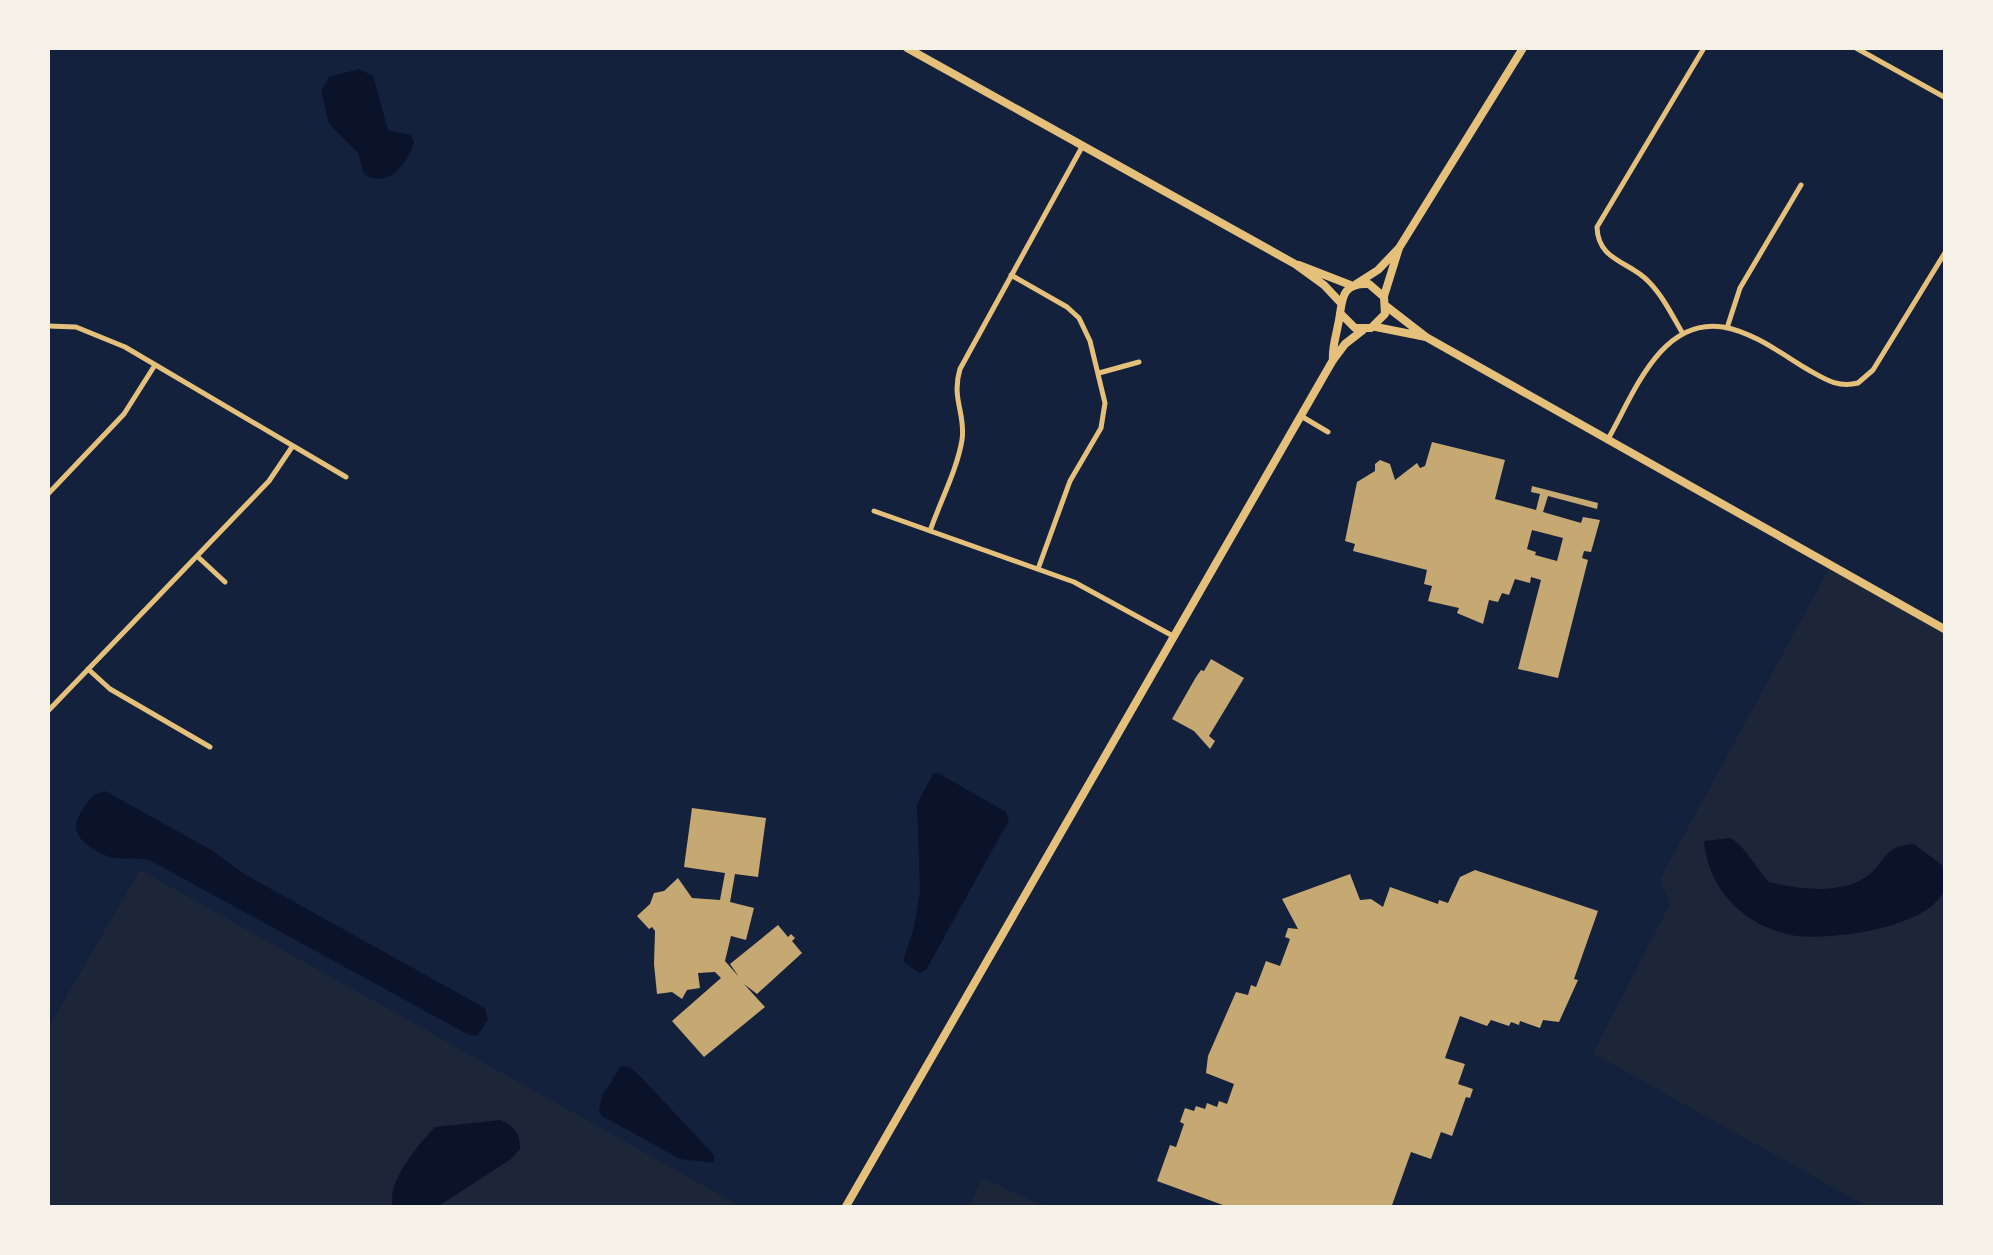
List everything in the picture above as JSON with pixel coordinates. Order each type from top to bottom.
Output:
[{"type":"main road","points":[[908,48],[1295,264],[1324,284],[1340,302],[1332,360]]},
{"type":"main road","points":[[1340,302],[1354,285],[1378,270],[1400,248],[1522,48]]},
{"type":"main road","points":[[845,1208],[1332,360],[1345,344],[1383,318],[1400,248]]},
{"type":"main road","points":[[1295,264],[1354,285],[1373,286],[1385,302],[1426,337],[1946,630]]},
{"type":"main road","points":[[1341,314],[1348,324],[1363,330]]},
{"type":"main road","points":[[1375,326],[1426,337]]},
{"type":"street","points":[[1683,334],[1660,294],[1644,276],[1601,247],[1597,227],[1704,48]]},
{"type":"street","points":[[1856,48],[1946,98]]},
{"type":"street","points":[[1872,56],[1876,48]]},
{"type":"street","points":[[930,530],[961,444],[962,422],[956,394],[959,372],[1083,146]]},
{"type":"street","points":[[1727,328],[1738,292],[1801,186]]},
{"type":"street","points":[[1608,439],[1656,357],[1683,334],[1706,327],[1743,333],[1834,384],[1858,383],[1871,373],[1946,251]]},
{"type":"street","points":[[1011,275],[1074,312],[1086,329],[1106,407],[1104,420],[1070,480],[1038,569]]},
{"type":"street","points":[[48,326],[92,332],[346,477]]},
{"type":"street","points":[[1098,373],[1139,362]]},
{"type":"street","points":[[48,494],[124,414],[155,365]]},
{"type":"street","points":[[1300,416],[1328,432]]},
{"type":"street","points":[[48,710],[270,481],[292,446]]},
{"type":"street","points":[[874,511],[1096,592],[1173,636]]},
{"type":"street","points":[[197,556],[225,582]]},
{"type":"street","points":[[88,669],[110,688],[210,747]]},
{"type":"shaded area","points":[[359,69],[373,76],[388,130],[411,135],[414,143],[401,166],[381,179],[364,174],[358,153],[329,124],[321,90],[329,77]]},
{"type":"shaded area","points":[[1831,565],[1945,633],[1945,1207],[1868,1207],[1593,1053],[1670,904],[1660,879]]},
{"type":"shaded area","points":[[938,773],[1006,812],[1009,820],[926,970],[919,973],[903,961],[920,891],[917,804],[933,774]]},
{"type":"shaded area","points":[[105,791],[213,851],[246,875],[485,1008],[488,1020],[477,1036],[469,1035],[153,862],[114,858],[95,850],[78,835],[76,823],[93,795]]},
{"type":"shaded area","points":[[1731,838],[1769,882],[1821,889],[1859,881],[1892,850],[1914,844],[1942,865],[1945,888],[1936,902],[1900,922],[1852,934],[1791,935],[1743,914],[1721,889],[1704,841]]},
{"type":"shaded area","points":[[140,870],[733,1202],[731,1208],[48,1208],[48,1028]]},
{"type":"shaded area","points":[[621,1066],[630,1067],[640,1076],[714,1155],[714,1163],[680,1159],[602,1116],[602,1096]]},
{"type":"shaded area","points":[[500,1120],[516,1131],[519,1139],[520,1149],[511,1159],[437,1207],[393,1207],[399,1175],[435,1127]]},
{"type":"shaded area","points":[[982,1178],[1047,1207],[969,1207]]},
{"type":"building","points":[[1432,442],[1505,460],[1495,499],[1536,510],[1540,494],[1531,492],[1532,486],[1598,503],[1597,509],[1548,496],[1543,512],[1581,523],[1583,517],[1600,520],[1591,552],[1584,551],[1582,558],[1588,560],[1558,678],[1518,669],[1541,580],[1531,577],[1530,583],[1515,579],[1509,595],[1502,593],[1498,602],[1489,600],[1483,624],[1457,613],[1459,608],[1428,601],[1432,586],[1424,584],[1427,570],[1353,551],[1355,544],[1345,541],[1357,482],[1375,471],[1375,464],[1380,460],[1390,464],[1395,480],[1417,463],[1420,468],[1425,466]],"holes":[[[1532,530],[1563,538],[1557,561],[1527,549]]]},
{"type":"building","points":[[1211,659],[1244,678],[1209,736],[1215,741],[1210,749],[1194,731],[1172,719]]},
{"type":"building","points":[[692,808],[766,818],[758,877],[735,874],[730,902],[754,908],[746,940],[731,936],[725,961],[739,977],[730,964],[778,925],[788,937],[791,934],[795,938],[792,941],[802,953],[757,994],[744,984],[765,1007],[704,1057],[672,1021],[721,978],[715,972],[698,973],[700,988],[687,990],[682,999],[672,992],[657,994],[655,931],[637,916],[650,904],[654,893],[664,891],[678,878],[692,898],[720,900],[725,873],[684,867]]},
{"type":"building","points":[[1475,870],[1598,911],[1574,979],[1578,980],[1559,1022],[1543,1020],[1540,1028],[1520,1021],[1519,1025],[1511,1022],[1509,1026],[1491,1020],[1487,1026],[1460,1016],[1445,1058],[1465,1064],[1458,1084],[1473,1089],[1470,1098],[1466,1097],[1452,1136],[1441,1132],[1431,1159],[1411,1152],[1391,1208],[1231,1208],[1157,1181],[1170,1145],[1176,1147],[1185,1108],[1194,1111],[1196,1106],[1205,1109],[1207,1103],[1217,1107],[1219,1101],[1227,1104],[1234,1084],[1206,1073],[1208,1056],[1236,992],[1248,995],[1251,985],[1256,987],[1266,961],[1280,966],[1290,939],[1285,937],[1288,928],[1298,929],[1282,899],[1350,874],[1360,900],[1371,899],[1383,907],[1390,887],[1438,904],[1439,900],[1448,903],[1460,877]]}]
